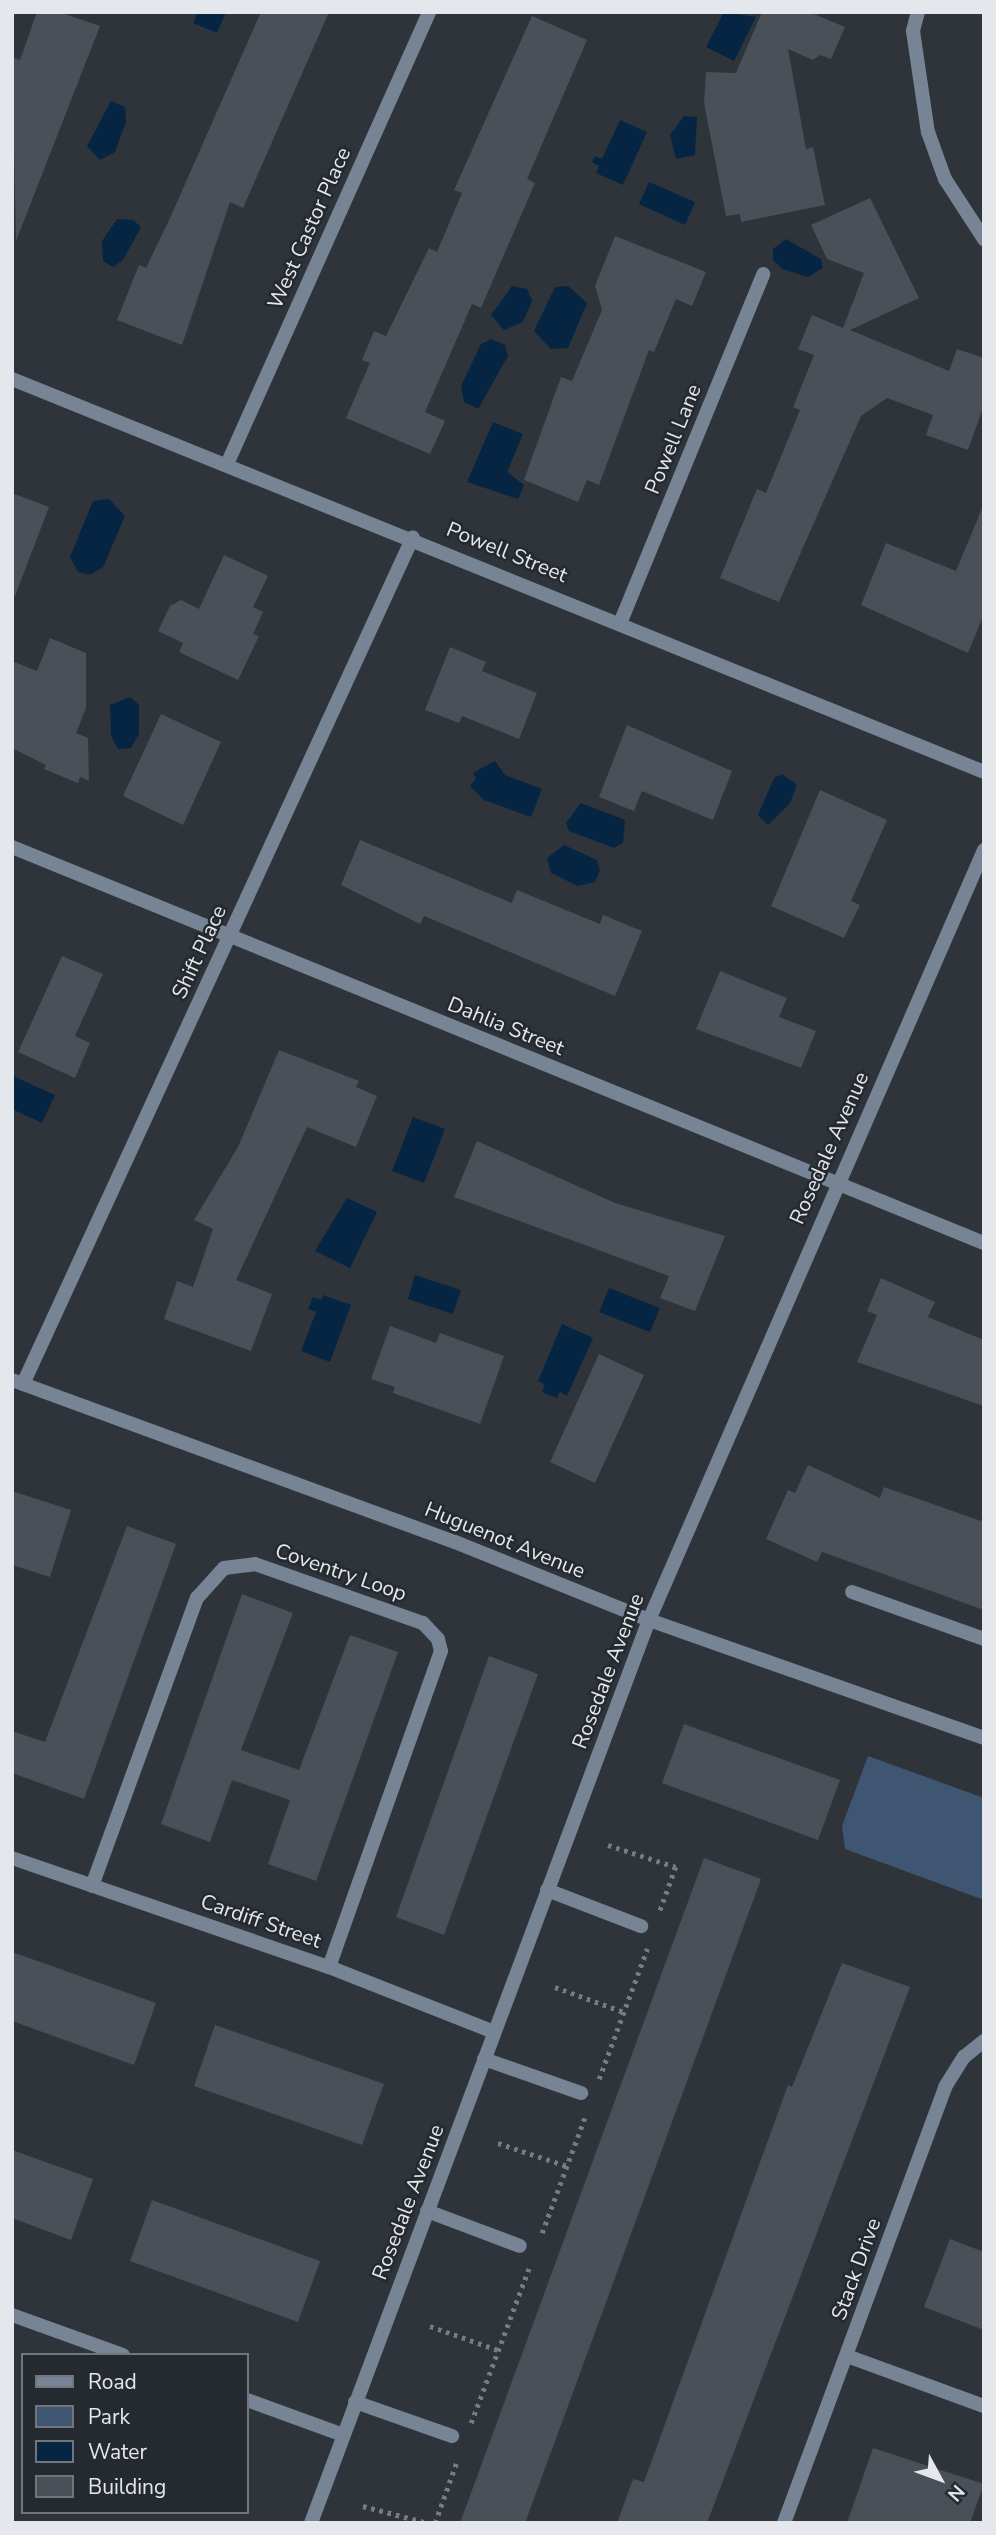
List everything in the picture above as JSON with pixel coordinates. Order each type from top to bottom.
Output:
[{"type":"street","name":"West Castor Place","points":[[228,462],[429,12]]},
{"type":"street","points":[[918,12],[913,32],[928,132],[945,179],[984,239]]},
{"type":"street","name":"Powell Lane","points":[[621,621],[763,274]]},
{"type":"street","name":"Powell Street","points":[[12,379],[228,462],[984,772]]},
{"type":"street","name":"Shift Place","points":[[18,1382],[229,937],[413,537]]},
{"type":"street","name":"Dahlia Street","points":[[12,847],[984,1243]]},
{"type":"street","name":"Rosedale Avenue","points":[[310,2523],[649,1620],[984,850]]},
{"type":"street","name":"Huguenot Avenue","points":[[18,1382],[455,1542],[649,1620],[984,1738]]},
{"type":"street","name":"Coventry Loop","points":[[92,1886],[197,1598],[224,1568],[255,1564],[423,1623],[438,1639],[441,1651],[329,1967]]},
{"type":"street","points":[[852,1592],[984,1639]]},
{"type":"street","name":"Cardiff Street","points":[[12,1858],[329,1967],[494,2032]]},
{"type":"street","points":[[547,1890],[641,1926]]},
{"type":"street","name":"Stack Drive","points":[[784,2523],[945,2087],[964,2057],[984,2041]]},
{"type":"street","points":[[484,2059],[588,2091]]},
{"type":"street","points":[[427,2211],[520,2245]]},
{"type":"street","points":[[12,2315],[117,2353]]},
{"type":"street","points":[[847,2357],[984,2406]]},
{"type":"street","points":[[248,2400],[343,2435]]},
{"type":"street","points":[[355,2402],[459,2436]]},
{"type":"path","points":[[608,1845],[676,1867],[657,1920]]},
{"type":"path","points":[[588,2091],[624,2012],[648,1946]]},
{"type":"path","points":[[555,1987],[624,2012]]},
{"type":"path","points":[[539,2241],[586,2114]]},
{"type":"path","points":[[498,2143],[567,2166]]},
{"type":"path","points":[[459,2436],[498,2350],[534,2253]]},
{"type":"path","points":[[430,2326],[498,2350]]},
{"type":"path","points":[[435,2523],[462,2449]]},
{"type":"path","points":[[363,2506],[428,2523]]},
{"type":"green space","points":[[868,1756],[984,1798],[984,1900],[845,1849],[842,1826]]},
{"type":"water","points":[[198,12],[226,12],[217,33],[193,23]]},
{"type":"water","points":[[724,12],[756,17],[734,61],[706,47]]},
{"type":"water","points":[[111,101],[125,107],[126,122],[115,152],[100,160],[87,146]]},
{"type":"water","points":[[684,116],[697,117],[695,155],[676,159],[670,135]]},
{"type":"water","points":[[620,120],[647,132],[623,185],[596,173],[599,166],[592,162],[595,156],[602,159]]},
{"type":"water","points":[[649,182],[695,202],[685,225],[639,204]]},
{"type":"water","points":[[117,219],[133,220],[141,227],[123,260],[113,267],[103,261],[102,241]]},
{"type":"water","points":[[786,239],[821,259],[823,268],[808,277],[782,269],[773,260],[773,249]]},
{"type":"water","points":[[512,286],[527,289],[532,301],[523,322],[504,330],[491,315]]},
{"type":"water","points":[[568,286],[587,303],[568,348],[551,349],[534,331],[555,287]]},
{"type":"water","points":[[491,339],[505,345],[508,356],[478,409],[464,402],[461,386],[481,344]]},
{"type":"water","points":[[493,422],[523,434],[507,472],[524,485],[518,499],[467,482]]},
{"type":"water","points":[[109,499],[125,516],[103,567],[90,575],[78,572],[70,557],[93,501]]},
{"type":"water","points":[[130,697],[139,705],[139,734],[131,748],[118,749],[111,736],[110,705]]},
{"type":"water","points":[[495,761],[505,775],[542,789],[531,817],[484,800],[470,786],[476,778],[473,773]]},
{"type":"water","points":[[782,774],[797,785],[790,803],[768,825],[758,815],[774,778]]},
{"type":"water","points":[[581,803],[625,820],[623,843],[614,848],[569,831],[566,823]]},
{"type":"water","points":[[564,845],[597,860],[600,870],[595,882],[578,886],[551,873],[547,858]]},
{"type":"water","points":[[12,1070],[15,1077],[55,1095],[42,1123],[12,1109]]},
{"type":"water","points":[[413,1117],[445,1129],[424,1183],[392,1171]]},
{"type":"water","points":[[347,1198],[377,1212],[350,1268],[315,1251]]},
{"type":"water","points":[[415,1275],[461,1290],[453,1314],[408,1299]]},
{"type":"water","points":[[609,1288],[660,1308],[650,1332],[599,1312]]},
{"type":"water","points":[[323,1295],[351,1305],[330,1362],[301,1351],[316,1312],[308,1309],[313,1297],[321,1300]]},
{"type":"water","points":[[562,1324],[593,1338],[567,1396],[560,1392],[557,1398],[542,1392],[545,1385],[538,1381]]},
{"type":"building","points":[[37,12],[59,12],[100,26],[16,241],[12,57],[20,60]]},
{"type":"building","points":[[261,12],[329,12],[243,208],[230,202],[182,345],[117,320],[139,265],[146,268],[170,218]]},
{"type":"building","points":[[762,12],[809,12],[845,27],[831,59],[820,55],[813,60],[788,49],[806,149],[813,147],[825,205],[741,222],[740,214],[726,216],[704,103],[706,72],[736,73]]},
{"type":"building","points":[[532,16],[587,40],[527,179],[535,183],[481,308],[472,304],[425,412],[445,421],[430,454],[346,418],[370,363],[362,360],[374,331],[386,336],[429,248],[437,252],[462,193],[454,190]]},
{"type":"building","points":[[870,198],[919,298],[850,330],[949,371],[957,349],[984,358],[984,405],[968,450],[926,435],[933,415],[887,398],[861,416],[779,602],[720,578],[757,489],[766,493],[800,410],[793,407],[814,355],[798,349],[812,315],[843,328],[864,273],[827,259],[811,225]]},
{"type":"building","points":[[615,236],[706,272],[692,306],[676,299],[654,352],[649,350],[599,485],[587,480],[578,502],[524,480],[561,377],[572,381],[602,310],[595,286]]},
{"type":"building","points":[[12,493],[49,507],[15,596],[12,595]]},
{"type":"building","points":[[983,506],[984,614],[968,653],[861,605],[886,543],[956,571]]},
{"type":"building","points":[[224,555],[268,576],[253,607],[263,612],[253,634],[259,636],[238,680],[179,652],[183,643],[158,631],[170,606],[181,600],[199,609]]},
{"type":"building","points":[[50,638],[86,653],[86,708],[76,733],[88,738],[89,781],[80,777],[78,783],[44,769],[46,765],[12,748],[12,661],[37,671]]},
{"type":"building","points":[[450,647],[486,662],[482,671],[537,693],[519,739],[462,716],[459,723],[425,710]]},
{"type":"building","points":[[161,714],[221,742],[183,825],[123,796]]},
{"type":"building","points":[[627,725],[732,771],[713,820],[642,791],[634,811],[599,797]]},
{"type":"building","points":[[820,790],[887,820],[851,901],[860,905],[844,938],[771,906]]},
{"type":"building","points":[[360,840],[512,903],[517,890],[600,924],[603,915],[642,931],[615,996],[424,916],[420,924],[341,885]]},
{"type":"building","points":[[62,956],[103,974],[75,1036],[90,1043],[75,1078],[18,1052]]},
{"type":"building","points":[[720,971],[787,998],[779,1017],[816,1031],[801,1068],[696,1029]]},
{"type":"building","points":[[279,1050],[359,1081],[356,1087],[377,1096],[356,1147],[307,1127],[236,1280],[272,1294],[251,1351],[164,1319],[177,1281],[193,1287],[213,1229],[194,1220],[238,1147]]},
{"type":"building","points":[[477,1141],[615,1203],[725,1236],[695,1311],[660,1298],[669,1276],[454,1197]]},
{"type":"building","points":[[881,1278],[935,1302],[928,1317],[984,1340],[984,1406],[857,1362],[877,1315],[867,1311]]},
{"type":"building","points":[[390,1326],[436,1343],[440,1333],[504,1356],[480,1424],[393,1393],[395,1387],[371,1379]]},
{"type":"building","points":[[599,1354],[644,1375],[595,1483],[550,1462]]},
{"type":"building","points":[[808,1465],[880,1498],[884,1487],[984,1522],[984,1610],[822,1552],[817,1562],[766,1539],[788,1490],[795,1493]]},
{"type":"building","points":[[12,1491],[71,1510],[50,1577],[12,1565]]},
{"type":"building","points":[[127,1526],[176,1544],[84,1799],[12,1773],[12,1731],[45,1742]]},
{"type":"building","points":[[242,1594],[293,1613],[241,1750],[299,1770],[350,1635],[398,1652],[316,1881],[268,1864],[290,1800],[232,1780],[210,1842],[161,1824]]},
{"type":"building","points":[[489,1656],[538,1674],[444,1935],[396,1917]]},
{"type":"building","points":[[684,1724],[840,1780],[818,1840],[662,1783]]},
{"type":"building","points":[[704,1858],[761,1879],[601,2316],[525,2523],[460,2523]]},
{"type":"building","points":[[12,1952],[156,2003],[134,2065],[12,2021]]},
{"type":"building","points":[[842,1963],[910,1987],[707,2523],[617,2523],[633,2479],[644,2482],[788,2085],[792,2087]]},
{"type":"building","points":[[215,2025],[384,2084],[362,2145],[194,2086]]},
{"type":"building","points":[[12,2150],[93,2179],[71,2240],[12,2218]]},
{"type":"building","points":[[152,2200],[320,2261],[298,2322],[130,2261]]},
{"type":"building","points":[[950,2239],[984,2252],[984,2330],[924,2307]]},
{"type":"building","points":[[873,2448],[984,2484],[970,2523],[847,2523]]}]
